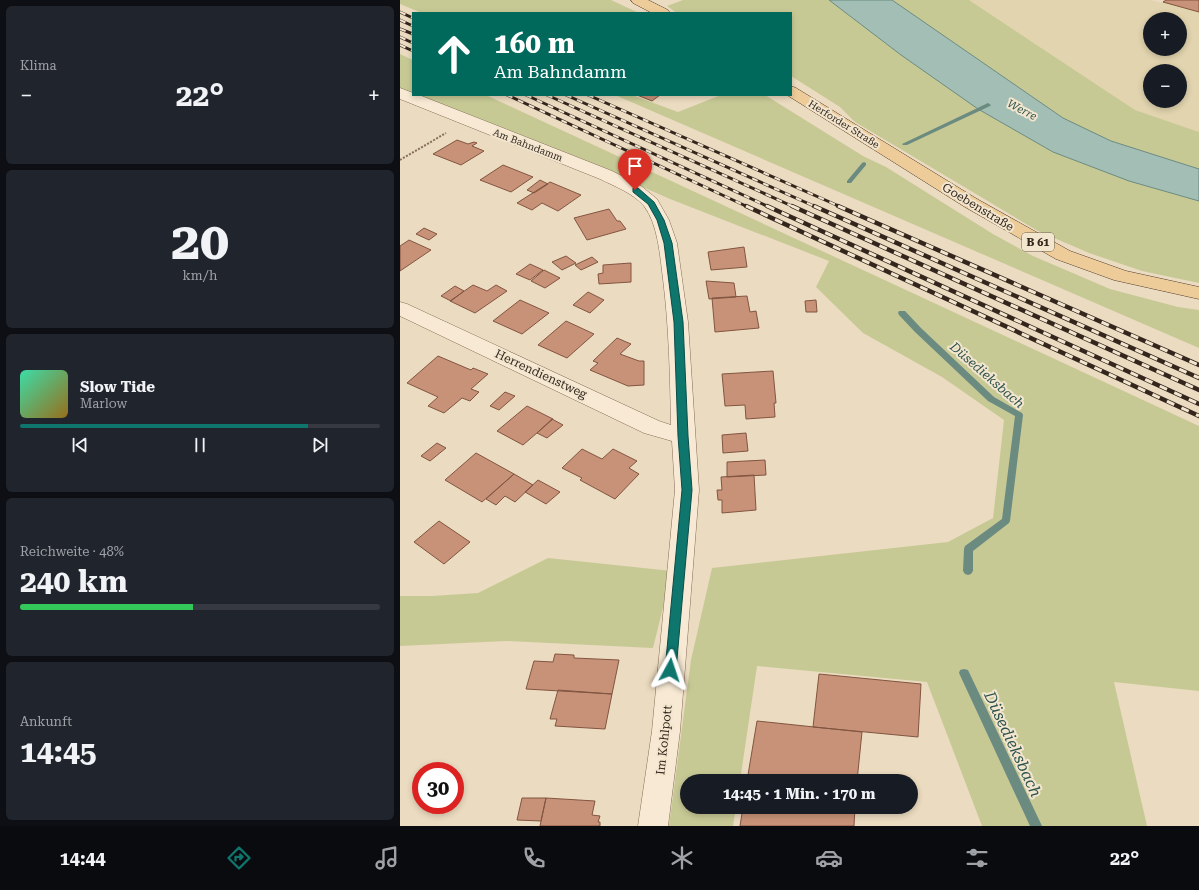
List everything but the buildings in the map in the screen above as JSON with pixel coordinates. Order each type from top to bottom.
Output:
[{"type":"main road","points":[[638,0],[661,12]]},
{"type":"main road","name":"Herforder Straße","points":[[792,92],[897,157]]},
{"type":"main road","name":"Goebenstraße","points":[[897,157],[1062,255],[1121,276],[1199,293]]},
{"type":"street","name":"Am Bahndamm","points":[[400,93],[467,121],[606,175],[635,190],[651,203]]},
{"type":"street","name":"Im Kohlpott","points":[[651,203],[660,220],[668,243],[678,322],[687,490],[666,731],[654,826]]},
{"type":"street","name":"Herrendienstweg","points":[[400,308],[652,427],[683,436]]},
{"type":"path","points":[[400,160],[467,121]]},
{"type":"shaded area","points":[[969,0],[1151,0],[1161,3],[1164,0],[1199,0],[1199,132],[1135,110]]},
{"type":"green space","points":[[400,0],[611,0],[637,12],[420,12],[400,4]]},
{"type":"green space","points":[[683,0],[829,0],[901,55],[978,109],[1053,152],[1129,181],[1199,201],[1199,283],[1142,271],[1089,253],[1038,231],[855,122],[840,107],[792,77],[792,12],[676,12],[667,6]]},
{"type":"green space","points":[[892,0],[969,0],[1135,110],[1199,132],[1199,169],[1111,141],[1063,118]]},
{"type":"green space","points":[[400,54],[412,60],[412,93],[400,88]]},
{"type":"green space","points":[[420,96],[488,96],[1199,426],[1199,691],[1114,682],[1147,826],[982,826],[927,682],[757,666],[741,774],[680,774],[680,814],[735,814],[733,826],[669,826],[691,660],[712,568],[948,542],[993,518],[1004,420],[942,377],[863,333],[816,287],[829,261],[670,199],[620,177]]},
{"type":"green space","points":[[617,96],[635,96],[678,112],[718,96],[767,96],[863,156],[886,167],[993,234],[1033,256],[1110,289],[1178,307],[1199,310],[1199,348]]},
{"type":"green space","points":[[548,558],[672,571],[653,648],[506,641],[400,646],[400,596],[432,596],[478,593]]},
{"type":"water","name":"Werre","points":[[829,0],[892,0],[1063,118],[1111,141],[1199,169],[1199,201],[1129,181],[1053,152],[978,109],[901,55]]},
{"type":"waterway","name":"Düsedieksbach","points":[[905,144],[988,105]]},
{"type":"waterway","name":"Düsedieksbach","points":[[849,182],[864,164]]},
{"type":"waterway","name":"Düsedieksbach","points":[[902,313],[991,399],[1019,415],[1006,521],[968,549],[968,571]]},
{"type":"waterway","name":"Düsedieksbach","points":[[964,673],[1036,826]]},
{"type":"railway","points":[[400,12],[412,18]]},
{"type":"railway","points":[[400,20],[412,26]]},
{"type":"railway","points":[[400,29],[412,34]]},
{"type":"railway","points":[[400,37],[412,43]]},
{"type":"railway","points":[[400,45],[412,51]]},
{"type":"railway","points":[[509,96],[748,207]]},
{"type":"railway","points":[[528,96],[769,207]]},
{"type":"railway","points":[[549,96],[794,207]]},
{"type":"railway","points":[[568,96],[816,207]]},
{"type":"railway","points":[[590,96],[841,207]]},
{"type":"railway","points":[[746,206],[1199,416]]},
{"type":"railway","points":[[767,206],[1199,404]]},
{"type":"railway","points":[[792,206],[1199,390]]},
{"type":"railway","points":[[814,206],[1199,378]]},
{"type":"railway","points":[[838,206],[1199,365]]},
{"type":"route","points":[[635,190],[651,203],[660,220],[668,243],[678,322],[687,490],[670,670]]}]
